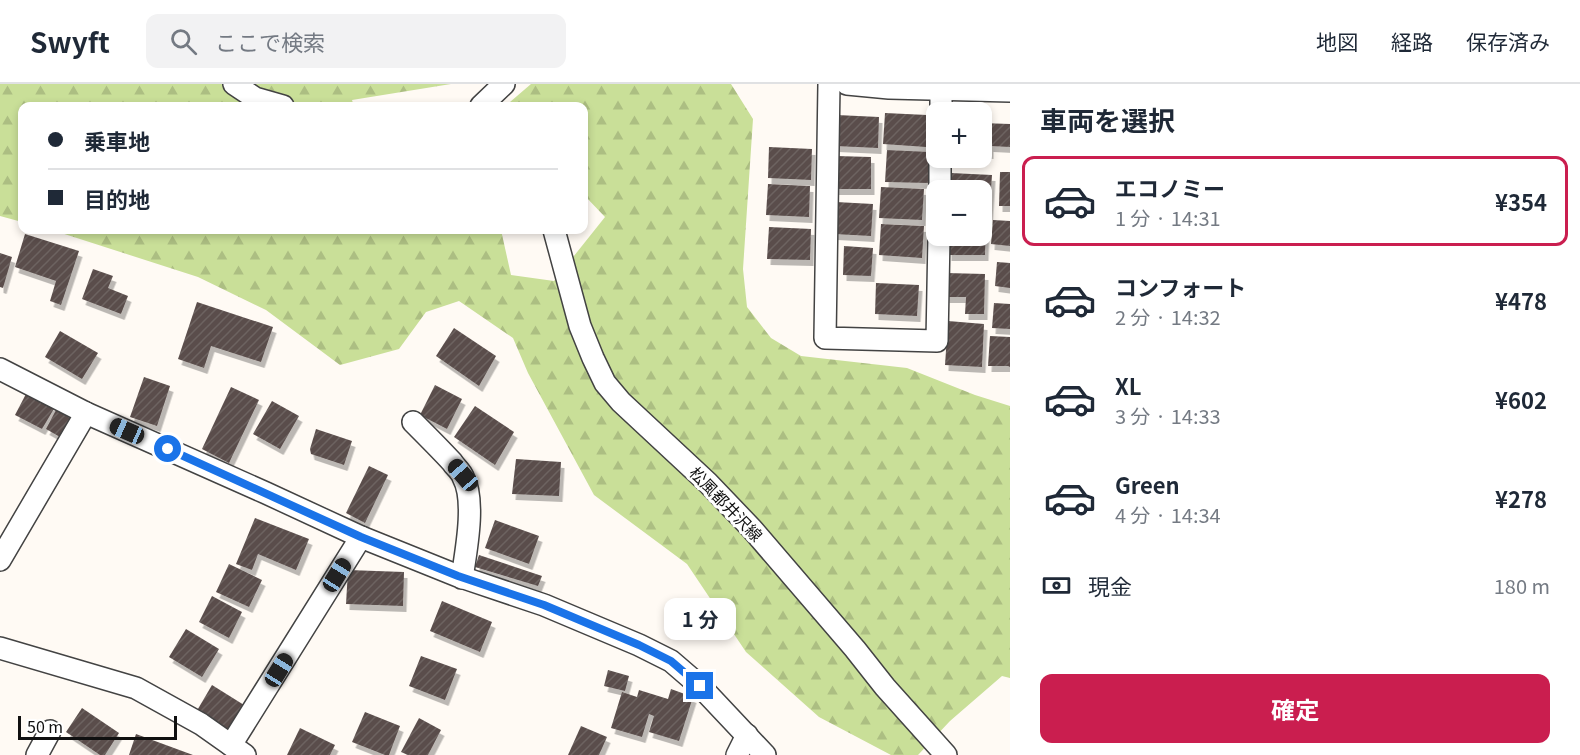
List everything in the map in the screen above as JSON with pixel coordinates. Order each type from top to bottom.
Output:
[{"type":"street","points":[[234,84],[255,98],[269,102]]},
{"type":"street","points":[[485,102],[504,84]]},
{"type":"street","points":[[829,84],[825,338],[937,341],[939,246]]},
{"type":"street","points":[[847,84],[941,90],[1006,88]]},
{"type":"street","points":[[941,90],[941,102]]},
{"type":"street","name":"松風都井沢線","points":[[555,234],[580,326],[605,383],[621,402],[708,483],[752,529],[885,687],[946,755]]},
{"type":"street","points":[[0,369],[86,413],[361,537],[462,578],[555,610],[671,661],[700,686],[765,755]]},
{"type":"street","points":[[0,561],[86,413]]},
{"type":"street","points":[[412,422],[463,475],[469,504],[462,578]]},
{"type":"street","points":[[0,648],[136,688],[201,724],[238,750],[361,537]]},
{"type":"street","points":[[37,755],[50,731]]},
{"type":"street","points":[[737,755],[747,735]]},
{"type":"green space","points":[[0,84],[451,84],[352,100],[353,102],[18,102],[18,221],[0,216]]},
{"type":"green space","points":[[531,84],[731,84],[753,119],[743,269],[747,307],[771,338],[801,356],[907,368],[1010,406],[1010,678],[1002,676],[950,721],[918,755],[891,755],[819,717],[746,652],[687,564],[594,495],[528,373],[513,338],[459,301],[426,312],[399,349],[340,365],[266,310],[198,277],[64,234],[502,234],[511,275],[554,281],[605,217],[588,199],[588,102],[510,102]]},
{"type":"building","points":[[885,113],[926,115],[926,147],[883,144]]},
{"type":"building","points":[[837,115],[879,117],[878,148],[835,146]]},
{"type":"building","points":[[992,123],[1010,124],[1010,147],[992,146]]},
{"type":"building","points":[[769,147],[812,149],[811,180],[768,178]]},
{"type":"building","points":[[887,150],[926,152],[926,168],[929,168],[926,183],[885,182]]},
{"type":"building","points":[[836,156],[871,157],[871,189],[835,189]]},
{"type":"building","points":[[1000,172],[1010,172],[1010,206],[999,206]]},
{"type":"building","points":[[951,173],[992,175],[992,180],[951,180]]},
{"type":"building","points":[[768,184],[810,186],[809,217],[766,215]]},
{"type":"building","points":[[881,187],[924,189],[922,220],[879,218]]},
{"type":"building","points":[[836,202],[873,204],[871,236],[834,234]]},
{"type":"building","points":[[993,220],[1010,221],[1010,246],[992,244]]},
{"type":"building","points":[[881,224],[924,226],[922,258],[879,255]]},
{"type":"building","points":[[769,227],[811,229],[810,260],[767,259]]},
{"type":"building","points":[[25,234],[79,251],[61,305],[50,301],[56,281],[15,267]]},
{"type":"building","points":[[844,246],[873,248],[871,276],[843,275]]},
{"type":"building","points":[[948,246],[985,246],[985,255],[948,255]]},
{"type":"building","points":[[0,253],[12,257],[3,288],[0,287]]},
{"type":"building","points":[[997,262],[1010,263],[1010,288],[995,286]]},
{"type":"building","points":[[93,269],[113,276],[108,288],[128,296],[121,314],[82,299]]},
{"type":"building","points":[[946,273],[985,274],[984,314],[965,314],[966,297],[946,297]]},
{"type":"building","points":[[876,283],[919,285],[917,316],[875,314]]},
{"type":"building","points":[[197,302],[273,327],[261,362],[211,346],[204,368],[178,359]]},
{"type":"building","points":[[994,303],[1010,304],[1010,329],[992,328]]},
{"type":"building","points":[[948,321],[984,324],[982,367],[945,365]]},
{"type":"building","points":[[454,328],[496,356],[479,386],[436,356]]},
{"type":"building","points":[[60,331],[98,353],[82,379],[45,357]]},
{"type":"building","points":[[990,336],[1010,337],[1010,367],[988,366]]},
{"type":"building","points":[[144,377],[170,386],[157,426],[130,417]]},
{"type":"building","points":[[435,385],[462,399],[447,429],[420,415]]},
{"type":"building","points":[[231,387],[259,400],[229,463],[202,449]]},
{"type":"building","points":[[27,392],[55,407],[42,429],[15,415]]},
{"type":"building","points":[[272,401],[299,416],[280,449],[253,434]]},
{"type":"building","points":[[475,406],[514,432],[495,465],[454,437]]},
{"type":"building","points":[[56,410],[70,418],[60,437],[46,429]]},
{"type":"building","points":[[316,429],[352,441],[344,465],[311,454],[310,449]]},
{"type":"building","points":[[516,459],[561,462],[559,496],[512,494]]},
{"type":"building","points":[[369,466],[388,475],[365,523],[346,513]]},
{"type":"building","points":[[255,518],[309,539],[296,570],[258,554],[252,570],[236,564]]},
{"type":"building","points":[[495,520],[539,536],[529,564],[485,548]]},
{"type":"building","points":[[479,555],[542,576],[538,586],[475,567]]},
{"type":"building","points":[[229,564],[262,580],[249,607],[216,592]]},
{"type":"building","points":[[348,570],[404,572],[403,606],[346,604]]},
{"type":"building","points":[[212,596],[242,612],[229,638],[199,622]]},
{"type":"building","points":[[442,601],[492,622],[480,652],[430,631]]},
{"type":"building","points":[[186,629],[219,649],[202,677],[169,657]]},
{"type":"building","points":[[421,656],[457,669],[445,700],[409,686]]},
{"type":"building","points":[[608,670],[629,676],[625,691],[604,686]]},
{"type":"building","points":[[212,685],[244,705],[227,733],[195,714]]},
{"type":"building","points":[[671,689],[693,697],[679,741],[649,732],[654,716],[649,714],[642,737],[611,728],[622,692],[637,697],[639,690],[668,699]]},
{"type":"building","points":[[82,708],[119,733],[105,755],[100,755],[66,732]]},
{"type":"building","points":[[365,712],[400,726],[389,755],[352,742]]},
{"type":"building","points":[[419,718],[441,730],[428,755],[408,755],[401,752]]},
{"type":"building","points":[[581,726],[607,737],[599,755],[568,755]]},
{"type":"building","points":[[300,728],[335,745],[330,755],[287,755]]},
{"type":"building","points":[[136,734],[193,755],[129,755]]},
{"type":"route","points":[[168,449],[361,537],[458,576],[544,605],[639,645],[671,661],[700,686]]}]
